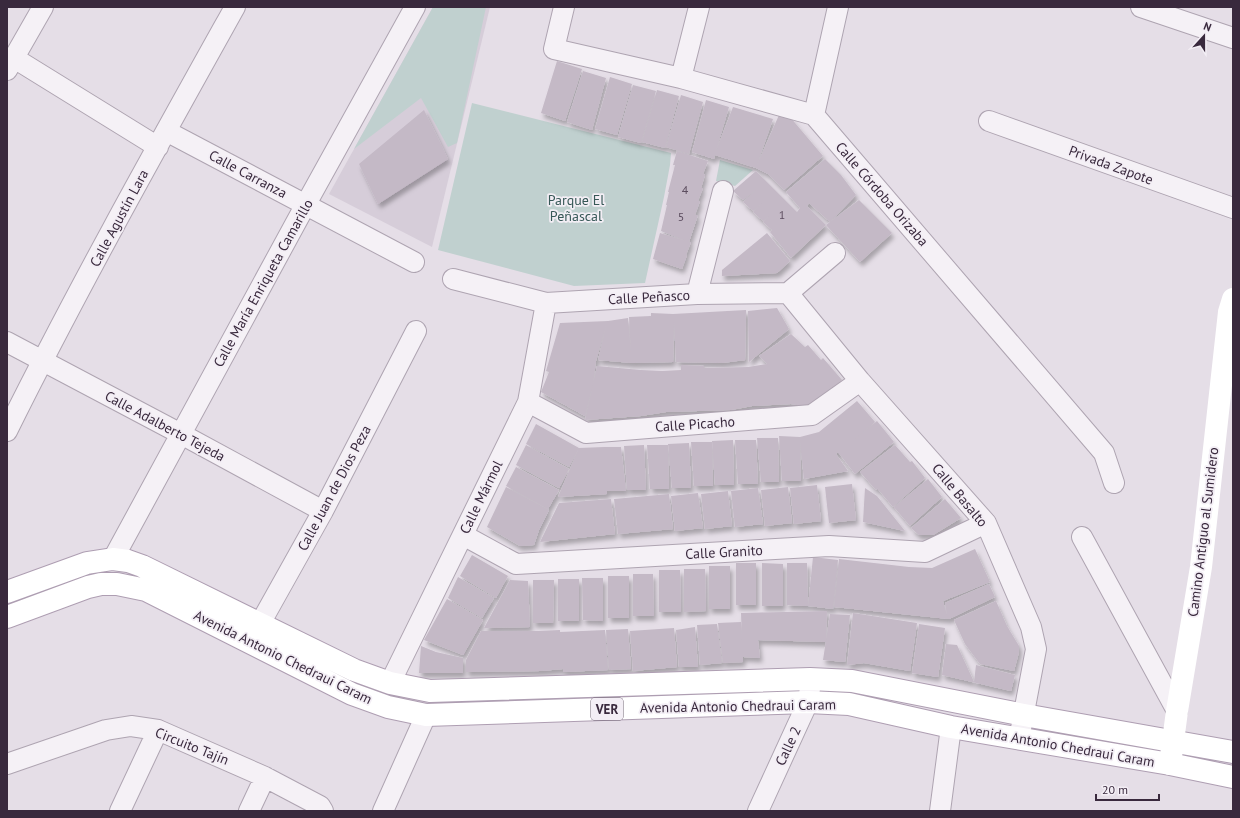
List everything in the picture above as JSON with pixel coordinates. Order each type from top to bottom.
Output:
[{"type":"main road","name":"Camino Antiguo al Sumidero","points":[[1170,764],[1177,711],[1201,567],[1229,312],[1233,299]]},
{"type":"main road","name":"Avenida Antonio Chedraui Caram","points":[[7,592],[86,563],[113,560],[128,561],[142,566],[354,670],[390,683],[430,691],[810,679],[852,681],[1024,715],[1174,740],[1233,752]]},
{"type":"main road","name":"Avenida Antonio Chedraui Caram","points":[[7,617],[88,587],[101,584],[117,584],[146,590],[352,694],[388,707],[426,715],[808,702],[849,704],[951,727],[1170,764],[1233,777]]},
{"type":"street","points":[[10,64],[43,7]]},
{"type":"street","name":"Calle Agustín Lara","points":[[7,431],[42,360],[235,7]]},
{"type":"street","name":"Calle María Enriqueta Camarillo","points":[[113,560],[306,204],[415,7]]},
{"type":"street","points":[[564,7],[554,49],[681,78],[814,115],[838,7]]},
{"type":"street","points":[[681,78],[700,7]]},
{"type":"street","points":[[1141,7],[1233,38]]},
{"type":"street","name":"Calle Carranza","points":[[10,64],[162,139],[306,204],[414,262]]},
{"type":"street","name":"Calle Córdoba Orizaba","points":[[814,115],[1104,453],[1114,483]]},
{"type":"street","name":"Privada Zapote","points":[[989,121],[1233,208]]},
{"type":"street","points":[[697,294],[723,191]]},
{"type":"street","points":[[788,293],[835,254]]},
{"type":"street","name":"Calle Peñasco","points":[[453,279],[546,303],[697,294],[788,293]]},
{"type":"street","name":"Calle Basalto","points":[[788,293],[860,381],[986,523],[1031,627],[1036,649],[1019,739]]},
{"type":"street","name":"Calle Mármol","points":[[390,683],[528,402],[546,303]]},
{"type":"street","name":"Calle Juan de Dios Peza","points":[[249,643],[323,511],[416,331]]},
{"type":"street","name":"Calle Adalberto Tejeda","points":[[7,342],[323,511]]},
{"type":"street","name":"Calle Picacho","points":[[528,402],[586,433],[812,416],[860,381]]},
{"type":"street","name":"Calle Granito","points":[[463,535],[516,564],[829,546],[925,552],[986,523]]},
{"type":"street","points":[[1082,538],[1177,711]]},
{"type":"street","name":"Calle 2","points":[[758,811],[808,702],[810,679]]},
{"type":"street","points":[[383,811],[426,715]]},
{"type":"street","name":"Circuito Tajín","points":[[7,764],[106,730],[131,726],[158,730],[265,777],[320,806],[324,811]]},
{"type":"street","points":[[940,811],[951,727]]},
{"type":"street","points":[[120,811],[158,730]]},
{"type":"street","points":[[249,811],[265,777]]},
{"type":"shaded area","points":[[433,7],[490,7],[432,247],[329,194]]},
{"type":"green space","points":[[433,7],[486,7],[457,143],[448,147],[421,98],[354,149]]},
{"type":"green space","name":"Parque El Peñascal","points":[[472,103],[671,153],[664,197],[645,283],[574,286],[438,250]]},
{"type":"green space","points":[[720,160],[753,170],[735,186],[716,181]]},
{"type":"building","points":[[557,61],[582,69],[565,121],[541,113]]},
{"type":"building","points":[[583,71],[606,78],[592,130],[567,122]]},
{"type":"building","points":[[610,77],[632,84],[617,135],[595,129]]},
{"type":"building","points":[[633,85],[656,91],[641,143],[618,137]]},
{"type":"building","points":[[657,90],[679,96],[665,148],[642,142]]},
{"type":"building","points":[[681,95],[703,102],[689,154],[666,147]]},
{"type":"building","points":[[706,100],[729,107],[716,151],[733,107],[773,119],[757,165],[779,115],[790,117],[823,156],[784,190],[768,174],[756,168],[715,155],[714,159],[692,152]]},
{"type":"building","points":[[424,110],[448,159],[378,204],[359,164]]},
{"type":"building","points":[[677,151],[708,161],[703,174],[705,175],[701,188],[703,188],[695,215],[698,215],[682,269],[653,259],[660,233],[686,241],[661,231]]},
{"type":"building","points":[[825,159],[841,175],[856,195],[830,222],[809,203],[807,206],[826,225],[791,258],[770,232],[772,230],[763,222],[769,216],[763,221],[753,212],[762,203],[753,211],[743,202],[757,189],[743,200],[733,191],[756,171],[797,212],[800,208],[786,192]]},
{"type":"building","points":[[859,200],[892,233],[860,262],[826,225]]},
{"type":"building","points":[[767,233],[790,261],[777,273],[722,276],[722,270]]},
{"type":"building","points":[[777,308],[789,329],[749,362],[748,311]]},
{"type":"building","points":[[746,310],[745,360],[722,363],[676,362],[674,321],[673,362],[632,363],[598,360],[606,326],[596,361],[593,384],[585,416],[541,392],[549,372],[546,371],[560,323],[608,321],[628,318],[631,353],[629,317],[651,316],[651,313],[673,314]]},
{"type":"building","points":[[791,334],[805,347],[808,345],[821,360],[823,358],[842,380],[809,407],[791,404],[752,406],[731,410],[666,412],[641,416],[585,420],[597,366],[662,371],[681,370],[681,365],[704,366],[704,368],[748,367],[767,364],[759,356]]},
{"type":"building","points":[[857,401],[875,422],[854,440],[877,421],[894,442],[855,474],[838,452],[836,454],[848,471],[804,479],[800,442],[801,481],[782,481],[779,436],[800,437],[819,432]]},
{"type":"building","points":[[536,424],[579,448],[621,447],[626,491],[607,491],[607,494],[558,497],[578,450],[569,467],[526,444]]},
{"type":"building","points":[[757,438],[778,438],[779,482],[761,482]]},
{"type":"building","points":[[733,440],[734,485],[715,485],[712,441]]},
{"type":"building","points":[[735,440],[756,440],[758,484],[738,484]]},
{"type":"building","points":[[691,442],[712,442],[713,486],[694,486]]},
{"type":"building","points":[[689,443],[691,488],[672,488],[668,444]]},
{"type":"building","points":[[526,445],[569,469],[559,488],[516,465]]},
{"type":"building","points":[[644,445],[646,490],[627,490],[624,446]]},
{"type":"building","points":[[647,445],[668,445],[669,489],[650,489]]},
{"type":"building","points":[[895,445],[910,462],[912,461],[925,478],[893,507],[877,488],[876,490],[860,472]]},
{"type":"building","points":[[516,467],[559,490],[548,509],[506,486]]},
{"type":"building","points":[[928,479],[942,497],[910,526],[894,507]]},
{"type":"building","points":[[852,484],[856,520],[829,523],[825,487]]},
{"type":"building","points":[[817,485],[821,521],[794,524],[790,488]]},
{"type":"building","points":[[506,487],[549,510],[539,530],[534,545],[520,546],[487,527]]},
{"type":"building","points":[[788,487],[792,523],[765,526],[761,490]]},
{"type":"building","points":[[758,488],[763,524],[735,527],[731,491]]},
{"type":"building","points":[[865,488],[877,496],[905,531],[863,522]]},
{"type":"building","points":[[728,491],[732,526],[705,529],[701,494]]},
{"type":"building","points":[[698,493],[703,528],[675,531],[671,496]]},
{"type":"building","points":[[669,494],[673,529],[618,534],[614,499]]},
{"type":"building","points":[[611,499],[615,534],[540,542],[559,503]]},
{"type":"building","points":[[945,499],[961,518],[933,535],[919,535],[911,528]]},
{"type":"building","points":[[975,549],[990,582],[943,601],[947,615],[945,603],[989,584],[995,597],[949,619],[834,607],[839,559],[909,567],[932,568]]},
{"type":"building","points":[[472,555],[508,576],[496,598],[460,576]]},
{"type":"building","points":[[813,557],[838,560],[833,609],[808,606]]},
{"type":"building","points":[[736,563],[756,563],[756,605],[736,605]]},
{"type":"building","points":[[762,563],[783,564],[783,606],[762,606]]},
{"type":"building","points":[[787,563],[807,563],[808,606],[787,605]]},
{"type":"building","points":[[709,566],[730,566],[730,609],[709,609]]},
{"type":"building","points":[[684,569],[705,569],[706,611],[684,612]]},
{"type":"building","points":[[659,570],[680,570],[681,612],[659,612]]},
{"type":"building","points":[[633,574],[653,574],[654,616],[633,616]]},
{"type":"building","points":[[608,576],[629,576],[629,618],[608,618]]},
{"type":"building","points":[[458,577],[494,598],[482,618],[448,598]]},
{"type":"building","points":[[582,578],[603,578],[603,621],[583,620]]},
{"type":"building","points":[[558,579],[579,579],[579,621],[558,621]]},
{"type":"building","points":[[510,580],[528,581],[530,627],[484,628]]},
{"type":"building","points":[[533,580],[554,580],[553,623],[533,623]]},
{"type":"building","points":[[447,599],[483,620],[463,655],[424,640]]},
{"type":"building","points":[[996,601],[1007,626],[1019,646],[1014,671],[980,664],[965,644],[954,620]]},
{"type":"building","points":[[827,611],[826,642],[758,640],[760,658],[743,657],[743,662],[723,663],[718,623],[741,622],[742,640],[741,613]]},
{"type":"building","points":[[853,613],[917,623],[910,671],[864,663],[847,665]]},
{"type":"building","points":[[830,614],[850,615],[845,662],[823,660]]},
{"type":"building","points":[[717,624],[722,663],[700,665],[697,625]]},
{"type":"building","points":[[919,624],[945,628],[938,677],[912,673]]},
{"type":"building","points":[[695,627],[698,667],[679,667],[676,630]]},
{"type":"building","points":[[674,628],[677,667],[633,671],[630,631]]},
{"type":"building","points":[[628,629],[631,669],[609,670],[606,630]]},
{"type":"building","points":[[560,630],[560,632],[605,630],[608,670],[563,672],[563,669],[541,671],[466,672],[466,660],[481,631]]},
{"type":"building","points":[[946,644],[957,645],[974,682],[976,665],[1015,675],[1011,691],[942,675]]},
{"type":"building","points":[[421,646],[436,652],[463,658],[463,673],[419,673]]}]
